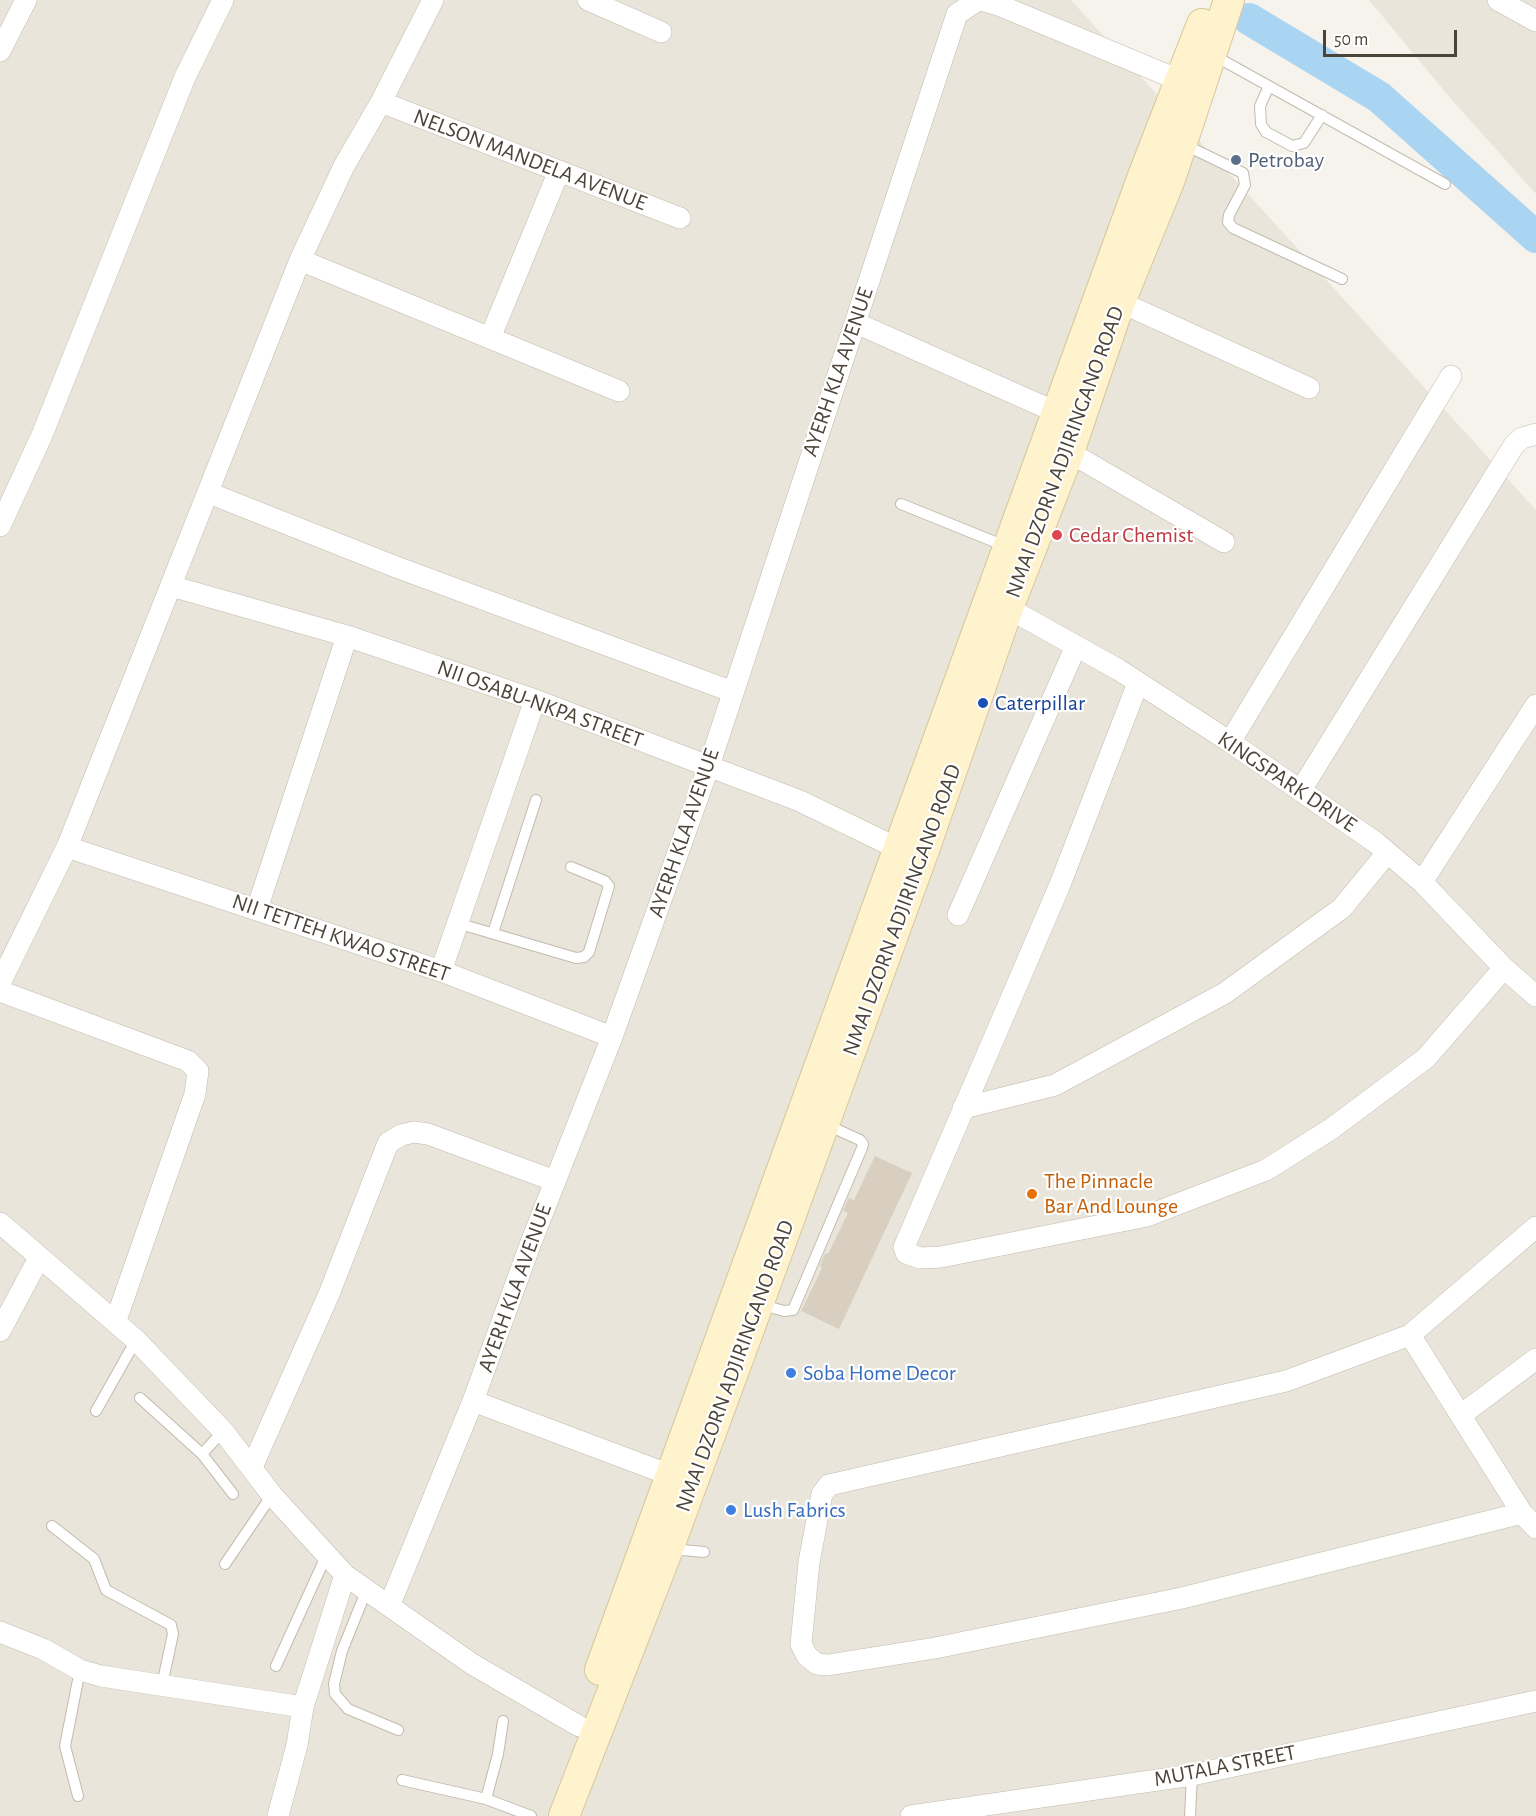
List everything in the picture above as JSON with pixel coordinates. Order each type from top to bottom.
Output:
[{"type":"main road","name":"NMAI DZORN ADJIRINGANO ROAD","points":[[564,1816],[668,1549],[737,1329],[899,849],[1179,80],[1212,0]]},
{"type":"main road","name":"NMAI DZORN ADJIRINGANO ROAD","points":[[546,1816],[670,1475],[737,1329],[758,1304],[1008,608],[1069,452],[1120,302],[1183,143],[1229,0]]},
{"type":"street","points":[[0,51],[26,0]]},
{"type":"street","points":[[0,526],[42,435],[185,77],[224,0]]},
{"type":"street","points":[[0,983],[67,847],[300,260],[344,166],[381,102],[433,0]]},
{"type":"street","points":[[588,0],[661,32]]},
{"type":"street","points":[[980,0],[1001,6],[1179,80]]},
{"type":"street","name":"AYERH KLA AVENUE","points":[[390,1604],[473,1401],[555,1181],[612,1037],[709,766],[824,411],[856,323],[957,14],[980,0]]},
{"type":"street","points":[[1498,0],[1536,21]]},
{"type":"street","name":"NELSON MANDELA AVENUE","points":[[381,102],[680,218]]},
{"type":"street","points":[[490,338],[559,171]]},
{"type":"street","points":[[300,260],[619,391]]},
{"type":"street","points":[[1120,302],[1309,388]]},
{"type":"street","points":[[856,323],[1058,413]]},
{"type":"street","points":[[1230,742],[1451,376]]},
{"type":"street","points":[[1301,790],[1514,445],[1522,438],[1536,434]]},
{"type":"street","points":[[1069,452],[1224,542]]},
{"type":"street","points":[[209,493],[391,565],[733,692]]},
{"type":"street","name":"NII OSABU-NKPA STREET","points":[[171,586],[347,636],[535,700],[801,801],[899,849]]},
{"type":"street","name":"KINGSPARK DRIVE","points":[[1008,608],[1138,683],[1301,790],[1387,853],[1422,882],[1504,968],[1534,990]]},
{"type":"street","points":[[257,909],[347,636]]},
{"type":"street","points":[[958,915],[1076,646]]},
{"type":"street","points":[[1138,683],[1059,887],[904,1247],[906,1253],[913,1256],[941,1257],[1147,1216],[1266,1170],[1331,1129],[1426,1058],[1504,968]]},
{"type":"street","points":[[441,972],[535,700]]},
{"type":"street","points":[[1422,882],[1536,705]]},
{"type":"street","name":"NII TETTEH KWAO STREET","points":[[67,847],[441,972],[612,1037]]},
{"type":"street","points":[[963,1108],[1055,1085],[1225,993],[1342,908],[1387,853]]},
{"type":"street","points":[[0,991],[188,1061],[198,1071],[195,1094],[116,1320]]},
{"type":"street","points":[[252,1467],[329,1294],[388,1143],[401,1135],[414,1132],[428,1134],[555,1181]]},
{"type":"street","points":[[0,1224],[116,1320],[136,1340],[222,1431],[272,1495],[345,1575],[390,1604],[472,1664],[579,1726]]},
{"type":"street","points":[[1410,1335],[1529,1521],[1182,1598],[935,1648],[828,1665],[817,1664],[807,1656],[801,1644],[809,1562],[822,1494],[829,1485],[1286,1381],[1410,1335],[1536,1227]]},
{"type":"street","points":[[0,1331],[39,1258]]},
{"type":"street","points":[[1461,1415],[1536,1359]]},
{"type":"street","points":[[473,1401],[670,1475]]},
{"type":"street","points":[[278,1816],[297,1745],[303,1707],[345,1575]]},
{"type":"street","points":[[0,1632],[43,1649],[80,1670],[101,1676],[303,1707]]},
{"type":"street","name":"MUTALA STREET","points":[[911,1816],[1192,1775],[1536,1701]]},
{"type":"lane","points":[[1210,54],[1445,184]]},
{"type":"lane","points":[[1269,86],[1260,106],[1261,124],[1266,132],[1292,146],[1304,143],[1322,115]]},
{"type":"lane","points":[[1183,143],[1243,173],[1245,185],[1229,215],[1228,222],[1233,228],[1342,279]]},
{"type":"lane","points":[[901,504],[1008,547]]},
{"type":"lane","points":[[493,933],[536,800]]},
{"type":"lane","points":[[457,923],[576,958],[584,957],[589,952],[609,886],[605,881],[571,867]]},
{"type":"lane","points":[[758,1304],[784,1311],[793,1310],[862,1148],[863,1144],[860,1140],[824,1124]]},
{"type":"lane","points":[[96,1411],[136,1340]]},
{"type":"lane","points":[[140,1398],[202,1454],[233,1494]]},
{"type":"lane","points":[[202,1454],[222,1431]]},
{"type":"lane","points":[[225,1564],[272,1495]]},
{"type":"lane","points":[[52,1526],[94,1559],[106,1590],[171,1625],[173,1634],[162,1685]]},
{"type":"lane","points":[[668,1549],[704,1552]]},
{"type":"lane","points":[[276,1666],[327,1554]]},
{"type":"lane","points":[[367,1589],[342,1651],[334,1684],[335,1694],[348,1709],[398,1730]]},
{"type":"lane","points":[[78,1796],[65,1746],[80,1670]]},
{"type":"lane","points":[[486,1799],[498,1754],[503,1721]]},
{"type":"lane","points":[[1190,1816],[1192,1775]]},
{"type":"lane","points":[[402,1780],[486,1799],[531,1816]]},
{"type":"shaded area","points":[[0,0],[1071,0],[1536,510],[1536,1816],[0,1816]]},
{"type":"shaded area","points":[[1369,0],[1536,0],[1536,194],[1446,93]]},
{"type":"building","points":[[875,1156],[912,1173],[839,1329],[801,1311],[822,1268],[820,1266],[825,1253],[828,1254],[848,1213],[843,1211],[849,1198],[854,1200]]},
{"type":"waterway","points":[[1249,19],[1379,97],[1536,237]]},
{"type":"place","name":"Petrobay","points":[[1236,160]]},
{"type":"place","name":"Cedar Chemist","points":[[1057,535]]},
{"type":"place","name":"Caterpillar","points":[[983,703]]},
{"type":"place","name":"The Pinnacle Bar And Lounge","points":[[1032,1194]]},
{"type":"place","name":"Soba Home Decor","points":[[791,1373]]},
{"type":"place","name":"Lush Fabrics","points":[[731,1510]]}]
